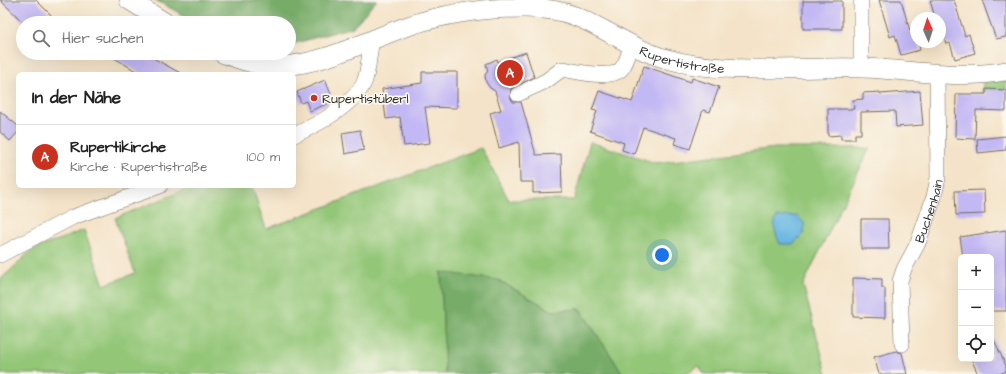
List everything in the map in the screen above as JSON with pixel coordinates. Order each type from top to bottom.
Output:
[{"type":"main road","points":[[129,0],[155,16]]},
{"type":"main road","name":"Rupertistraße","points":[[243,60],[282,66],[317,59],[409,26],[454,15],[529,8],[574,15],[632,45],[665,59],[689,64],[733,68],[861,68],[981,74],[1006,71]]},
{"type":"street","points":[[861,0],[861,68]]},
{"type":"street","points":[[296,134],[346,104],[358,94],[365,79],[372,40]]},
{"type":"street","points":[[518,94],[546,81],[562,69],[606,75],[619,72],[626,62],[632,45]]},
{"type":"street","name":"Buchenhain","points":[[902,344],[900,281],[904,269],[920,236],[934,197],[938,178],[937,73]]},
{"type":"street","points":[[0,255],[73,217],[154,188]]},
{"type":"green space","points":[[155,0],[377,0],[353,27],[296,43],[296,16],[185,16]]},
{"type":"green space","points":[[1006,80],[1006,90],[986,89],[986,91],[982,91],[983,82]]},
{"type":"green space","points":[[590,142],[656,163],[775,148],[870,148],[803,285],[827,374],[704,374],[699,366],[684,374],[623,374],[580,309],[553,311],[498,280],[441,273],[445,374],[0,374],[0,280],[32,250],[84,230],[104,285],[135,273],[115,218],[190,188],[253,188],[266,229],[481,148],[509,200],[574,200]]},
{"type":"green space","points":[[441,272],[498,280],[553,311],[580,309],[623,374],[445,374]]},
{"type":"water","points":[[797,216],[804,223],[804,233],[793,244],[780,244],[775,228],[777,217]]},
{"type":"building","points":[[0,0],[36,0],[52,16],[17,16]]},
{"type":"building","points":[[879,0],[901,0],[910,31],[910,48],[920,48],[920,50],[901,55],[895,35],[890,37]]},
{"type":"building","points":[[930,0],[954,0],[965,36],[969,34],[975,53],[955,59],[950,43],[946,44],[946,12],[933,12]]},
{"type":"building","points":[[982,0],[1006,0],[1006,37],[996,39]]},
{"type":"building","points":[[803,1],[842,1],[842,29],[803,29]]},
{"type":"building","points":[[526,52],[534,77],[511,89],[510,97],[513,102],[521,102],[536,155],[561,154],[562,192],[533,193],[533,182],[520,182],[519,142],[499,148],[490,113],[501,110],[495,91],[490,88],[486,82],[485,75],[488,71],[486,64],[497,59],[498,62]]},
{"type":"building","points":[[118,60],[157,60],[178,72],[138,72]]},
{"type":"building","points":[[644,66],[691,82],[692,78],[719,87],[710,112],[703,110],[690,149],[674,144],[676,138],[643,127],[634,154],[622,150],[624,143],[590,131],[597,111],[592,110],[599,91],[632,102]]},
{"type":"building","points":[[422,72],[457,72],[457,108],[425,107],[430,143],[404,146],[400,117],[386,119],[382,89],[422,83]]},
{"type":"building","name":"Rupertistüberl","points":[[325,80],[331,94],[328,96],[331,102],[310,111],[306,101],[301,103],[297,92]]},
{"type":"building","points":[[986,89],[1006,90],[1006,111],[976,110],[975,139],[955,138],[956,94],[986,94]]},
{"type":"building","points":[[920,91],[923,125],[896,127],[895,111],[861,112],[861,134],[855,134],[855,139],[841,139],[841,135],[828,136],[828,109],[854,109],[853,100],[863,99],[863,93],[880,92],[880,94]]},
{"type":"building","points":[[0,111],[16,124],[16,134],[10,141],[0,132]]},
{"type":"building","points":[[360,130],[364,150],[345,154],[342,133]]},
{"type":"building","points":[[1006,136],[1006,150],[978,153],[977,139]]},
{"type":"building","points":[[984,190],[985,214],[956,215],[955,191]]},
{"type":"building","points":[[861,219],[888,219],[889,249],[861,249]]},
{"type":"building","points":[[1006,230],[1006,311],[994,311],[994,254],[963,254],[960,237]]},
{"type":"building","points":[[853,278],[882,279],[882,288],[885,288],[885,318],[853,317]]},
{"type":"building","points":[[994,340],[1006,366],[1006,371],[1000,374],[978,374],[972,362],[994,362]]},
{"type":"building","points":[[896,351],[902,353],[907,374],[879,374],[874,357]]},
{"type":"place","name":"Rupertikirche","points":[[510,73]]},
{"type":"place","name":"Rupertistüberl","points":[[314,98]]}]
